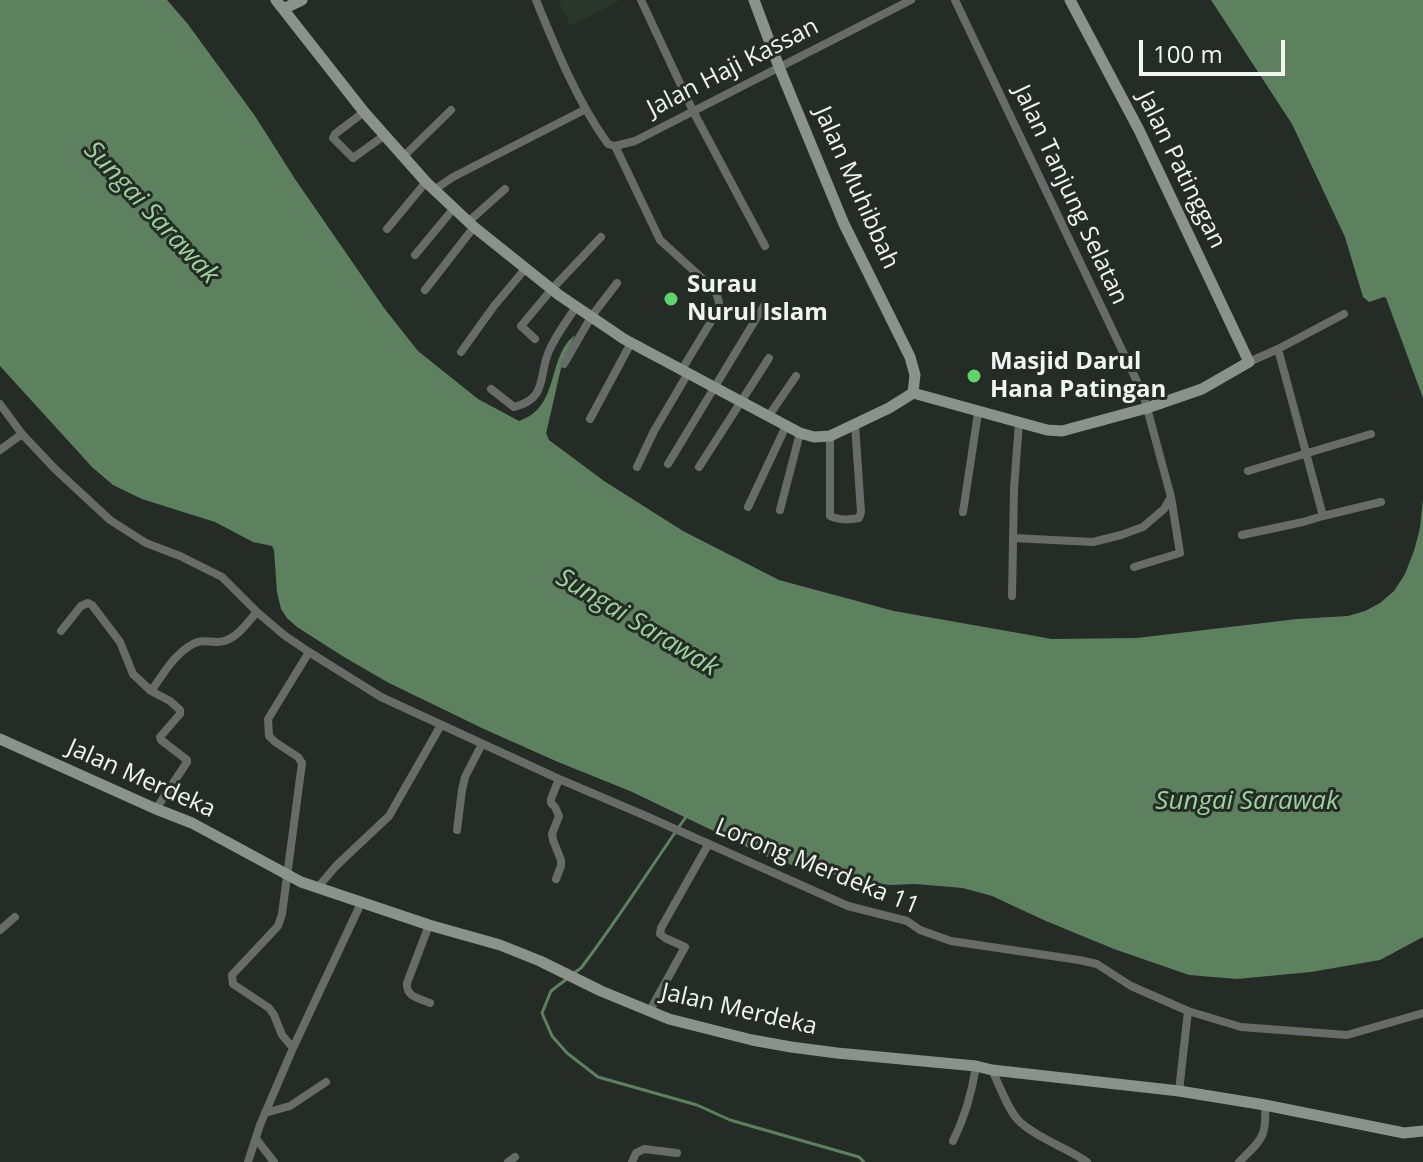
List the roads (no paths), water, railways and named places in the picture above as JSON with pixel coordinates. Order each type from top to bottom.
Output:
[{"type":"main road","points":[[302,0],[279,4],[364,112],[430,186],[471,224],[576,307],[631,343],[800,433],[814,437],[830,436],[913,393],[978,413],[1062,431],[1202,389],[1249,362]]},
{"type":"main road","name":"Jalan Muhibbah","points":[[754,0],[851,238],[910,357],[915,375],[913,393]]},
{"type":"main road","name":"Jalan Patinggan","points":[[1070,0],[1139,130],[1249,362]]},
{"type":"main road","name":"Jalan Merdeka","points":[[0,739],[192,823],[301,882],[500,945],[669,1019],[791,1047],[1179,1091],[1404,1133],[1423,1131]]},
{"type":"street","points":[[536,0],[586,109],[608,144],[615,146],[660,240],[715,290],[719,302],[718,310],[637,467]]},
{"type":"street","points":[[641,0],[693,111],[765,246]]},
{"type":"street","name":"Jalan Haji Kassan","points":[[615,146],[635,141],[911,0]]},
{"type":"street","name":"Jalan Tanjung Selatan","points":[[955,0],[1143,394],[1171,497],[1180,553],[1134,567]]},
{"type":"street","points":[[387,229],[430,186],[586,109]]},
{"type":"street","points":[[404,156],[451,110]]},
{"type":"street","points":[[364,112],[333,138],[353,158],[385,135]]},
{"type":"street","points":[[425,290],[471,224],[505,189]]},
{"type":"street","points":[[415,255],[454,208]]},
{"type":"street","points":[[535,339],[521,326],[601,237]]},
{"type":"street","points":[[461,352],[525,269]]},
{"type":"street","points":[[564,364],[591,317],[617,283]]},
{"type":"street","points":[[668,464],[765,304]]},
{"type":"street","points":[[491,389],[514,407],[533,398],[539,390],[547,355],[576,307]]},
{"type":"street","points":[[1249,362],[1344,314]]},
{"type":"street","points":[[590,419],[631,343]]},
{"type":"street","points":[[1278,349],[1323,516]]},
{"type":"street","points":[[699,467],[769,358]]},
{"type":"street","points":[[768,417],[796,376]]},
{"type":"street","name":"Lorong Merdeka 11","points":[[0,404],[22,434],[55,469],[110,520],[146,543],[222,577],[257,612],[309,652],[381,697],[848,906],[907,921],[920,930],[951,941],[1097,964],[1131,986],[1188,1011],[1241,1027],[1347,1035],[1423,1013]]},
{"type":"street","points":[[963,512],[978,413]]},
{"type":"street","points":[[1012,596],[1019,423]]},
{"type":"street","points":[[830,436],[830,516],[851,520],[859,518],[855,424]]},
{"type":"street","points":[[748,507],[786,426]]},
{"type":"street","points":[[780,510],[800,433]]},
{"type":"street","points":[[0,450],[22,434]]},
{"type":"street","points":[[1248,471],[1371,434]]},
{"type":"street","points":[[1013,538],[1093,542],[1121,535],[1150,522],[1171,497]]},
{"type":"street","points":[[1242,535],[1381,502]]},
{"type":"street","points":[[61,631],[81,606],[92,605],[120,642],[133,674],[151,691],[180,710],[160,737],[187,762],[156,809]]},
{"type":"street","points":[[151,691],[178,656],[191,645],[205,640],[221,642],[230,639],[257,612]]},
{"type":"street","points":[[293,1048],[282,1035],[269,1008],[231,980],[232,975],[278,926],[282,914],[302,763],[269,736],[268,719],[309,652]]},
{"type":"street","points":[[319,886],[389,816],[441,725]]},
{"type":"street","points":[[457,830],[465,777],[482,744]]},
{"type":"street","points":[[556,879],[561,860],[552,834],[559,816],[551,799],[559,779]]},
{"type":"street","points":[[649,1012],[685,947],[665,938],[660,934],[661,928],[704,843]]},
{"type":"street","points":[[248,1162],[293,1048],[362,901]]},
{"type":"street","points":[[0,930],[15,917]]},
{"type":"street","points":[[429,925],[407,990],[409,995],[430,1003]]},
{"type":"street","points":[[1179,1091],[1188,1011]]},
{"type":"street","points":[[953,1141],[961,1126],[976,1066]]},
{"type":"street","points":[[992,1070],[1019,1121],[1087,1162]]},
{"type":"street","points":[[265,1113],[290,1106],[326,1082]]},
{"type":"street","points":[[1239,1162],[1253,1149],[1265,1130],[1265,1105]]},
{"type":"street","points":[[257,1140],[274,1162]]},
{"type":"street","points":[[632,1162],[636,1153],[644,1149],[677,1153]]},
{"type":"water","name":"Sungai Sarawak","points":[[0,0],[167,0],[255,116],[384,308],[418,351],[478,399],[519,421],[541,405],[560,356],[575,335],[561,368],[546,433],[549,440],[604,481],[683,531],[779,580],[894,611],[1052,639],[1137,638],[1348,616],[1380,603],[1394,591],[1405,574],[1420,528],[1423,499],[1423,937],[1380,960],[1311,972],[1237,979],[1189,975],[1114,949],[992,896],[963,888],[862,881],[768,857],[630,791],[484,729],[389,683],[297,627],[281,609],[272,546],[253,542],[215,522],[142,499],[113,485],[92,467],[0,366]]},
{"type":"water","points":[[1211,0],[1423,0],[1423,398],[1386,298],[1369,302],[1363,297],[1345,237],[1292,124]]},
{"type":"waterway","points":[[574,973],[595,949],[688,814]]},
{"type":"waterway","points":[[568,978],[551,991],[542,1013],[552,1036],[567,1053],[598,1077],[697,1105],[730,1120],[859,1157],[864,1162]]},
{"type":"place","name":"Surau Nurul Islam","points":[[671,299]]},
{"type":"place","name":"Masjid Darul Hana Patingan","points":[[974,376]]}]
